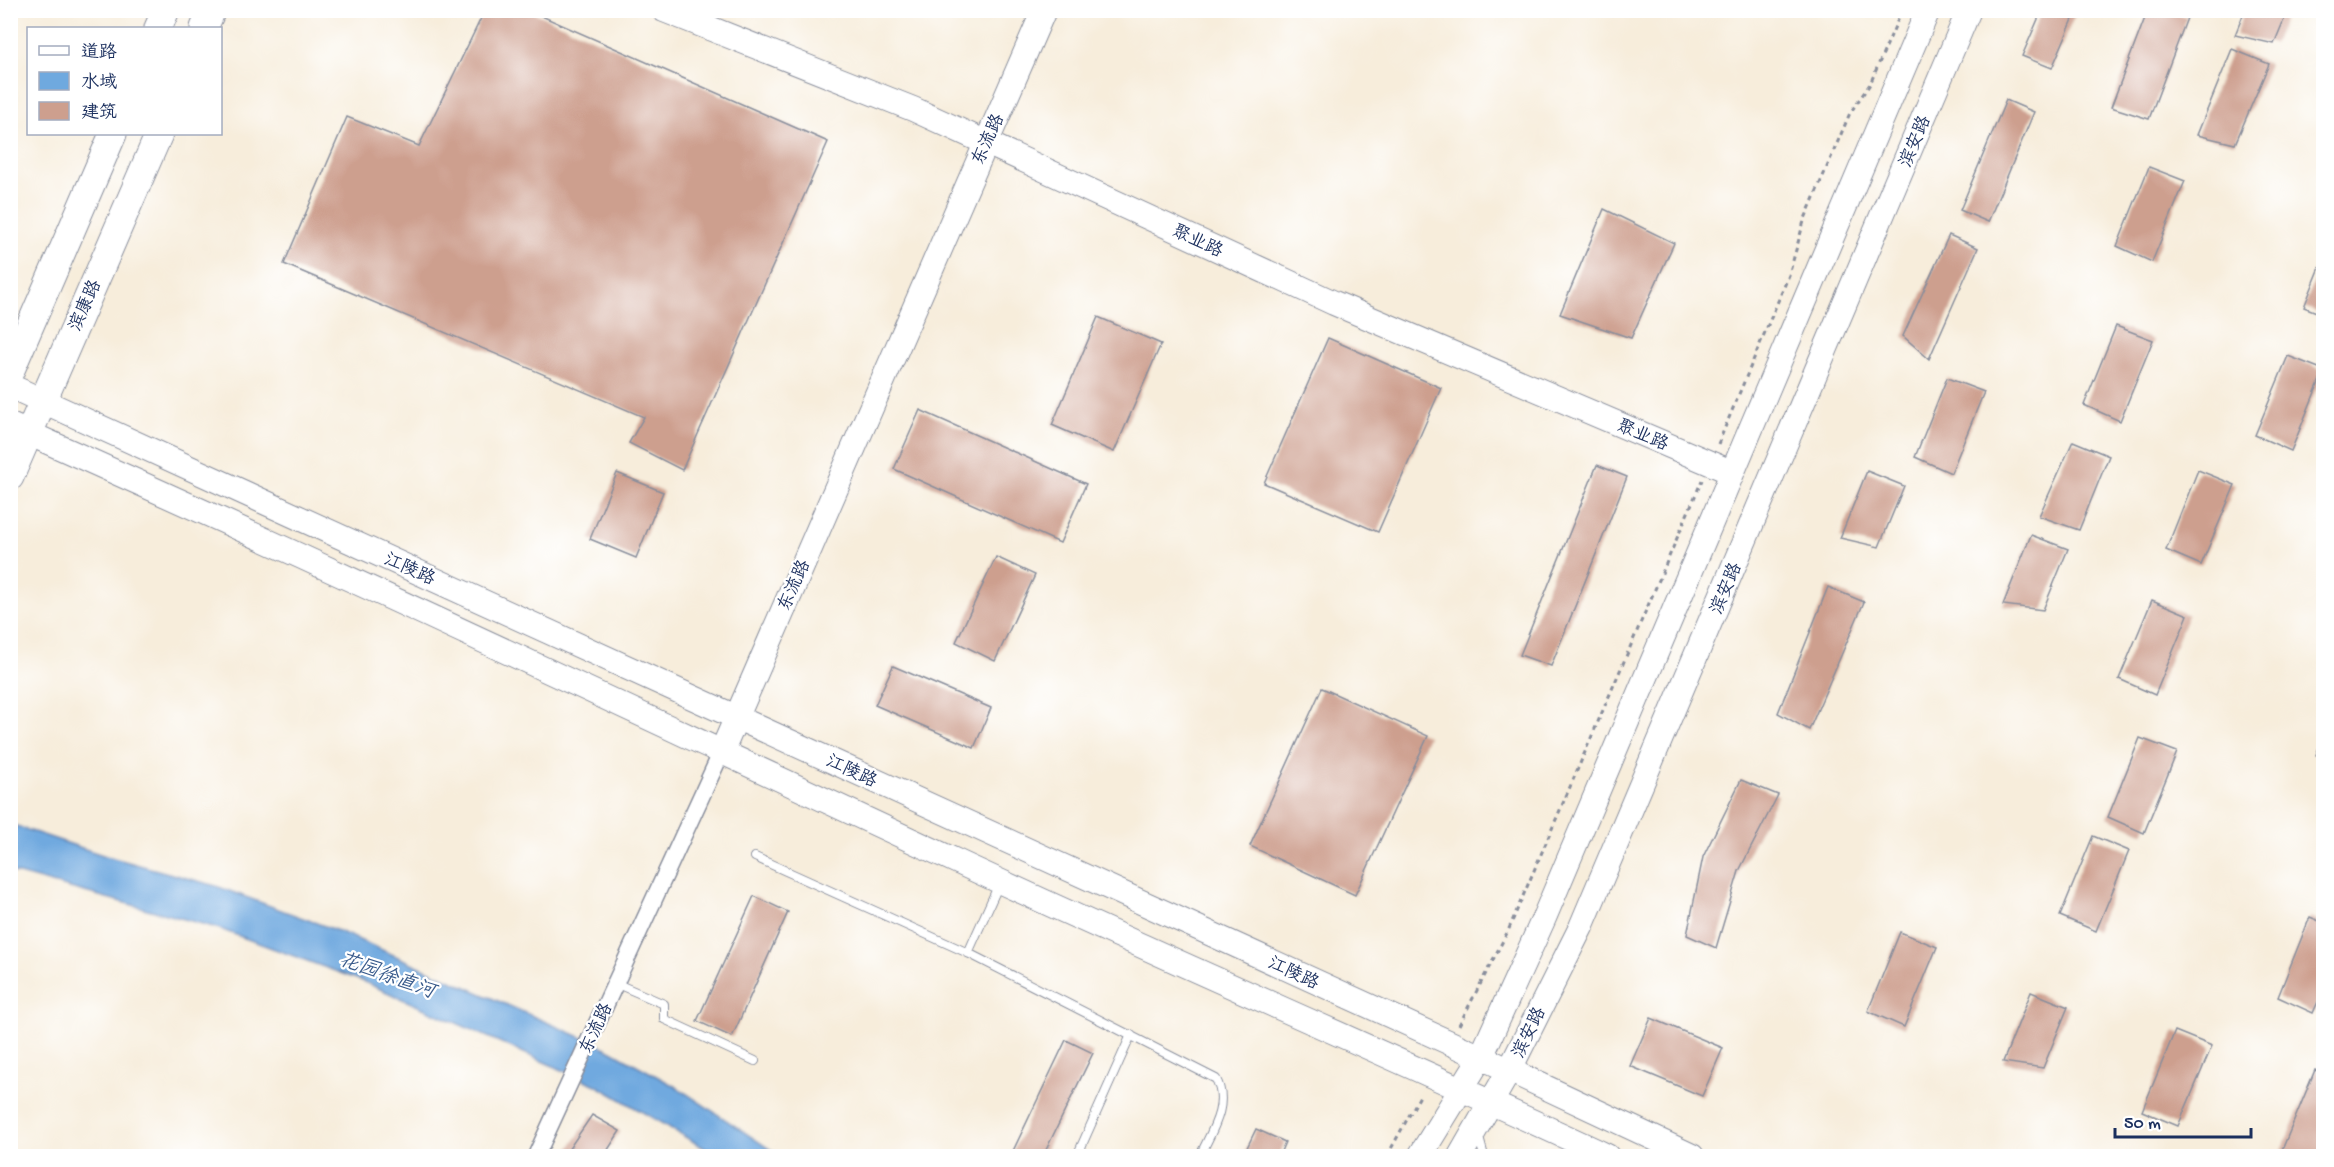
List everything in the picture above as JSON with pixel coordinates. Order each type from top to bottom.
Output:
[{"type":"main road","points":[[158,27],[166,10]]},
{"type":"main road","points":[[204,27],[212,10]]},
{"type":"main road","name":"聚业路","points":[[664,10],[913,109],[1335,303],[1720,467]]},
{"type":"main road","name":"东流路","points":[[722,751],[735,716],[1044,10]]},
{"type":"main road","name":"滨安路","points":[[1420,1156],[1481,1057],[1594,802],[1720,467],[1928,10]]},
{"type":"main road","name":"滨安路","points":[[1460,1156],[1509,1071],[1581,927],[1970,10]]},
{"type":"main road","points":[[10,372],[113,135]]},
{"type":"main road","name":"滨康路","points":[[10,477],[20,429],[42,401],[159,135]]},
{"type":"main road","name":"江陵路","points":[[10,386],[1449,1042],[1692,1156]]},
{"type":"main road","name":"江陵路","points":[[20,429],[1000,881],[1462,1088],[1606,1156]]},
{"type":"street","name":"东流路","points":[[536,1156],[722,751]]},
{"type":"lane","points":[[755,857],[968,953],[1216,1079],[1222,1090],[1221,1110],[1200,1156]]},
{"type":"lane","points":[[968,953],[1000,881]]},
{"type":"lane","points":[[615,983],[664,1004],[663,1018],[683,1030],[755,1061]]},
{"type":"lane","points":[[1077,1156],[1131,1035]]},
{"type":"lane","points":[[1477,1130],[1484,1156]]},
{"type":"path","points":[[1449,1042],[1508,931],[1720,467],[1788,275],[1804,221],[1850,113],[1870,84],[1902,10]]},
{"type":"path","points":[[1387,1156],[1432,1075]]},
{"type":"water","name":"花园徐直河","points":[[10,824],[106,856],[216,886],[341,932],[610,1050],[678,1088],[780,1156],[718,1156],[596,1085],[362,981],[217,928],[11,872]]},
{"type":"building","points":[[485,10],[528,10],[828,142],[682,470],[629,443],[644,417],[284,264],[347,117],[419,146]]},
{"type":"building","points":[[2042,10],[2077,10],[2052,68],[2022,56]]},
{"type":"building","points":[[2148,10],[2169,10],[2187,18],[2149,119],[2111,107]]},
{"type":"building","points":[[2245,10],[2288,10],[2274,44],[2235,35]]},
{"type":"building","points":[[2232,49],[2269,64],[2235,144],[2197,135]]},
{"type":"building","points":[[2006,100],[2034,112],[1988,222],[1960,210]]},
{"type":"building","points":[[2149,167],[2185,181],[2152,262],[2117,246]]},
{"type":"building","points":[[1604,209],[1674,243],[1631,338],[1560,314]]},
{"type":"building","points":[[1949,235],[1978,248],[1929,359],[1903,336]]},
{"type":"building","points":[[2324,260],[2324,315],[2304,307]]},
{"type":"building","points":[[1098,317],[1161,344],[1114,452],[1052,425]]},
{"type":"building","points":[[2116,326],[2153,340],[2120,421],[2084,405]]},
{"type":"building","points":[[1328,338],[1441,388],[1378,532],[1264,483]]},
{"type":"building","points":[[2288,356],[2324,370],[2291,451],[2255,435]]},
{"type":"building","points":[[1947,378],[1984,392],[1951,473],[1915,457]]},
{"type":"building","points":[[920,410],[1086,484],[1060,543],[894,469]]},
{"type":"building","points":[[2073,441],[2109,456],[2079,530],[2039,516]]},
{"type":"building","points":[[1597,465],[1627,477],[1551,666],[1520,655]]},
{"type":"building","points":[[2198,470],[2235,485],[2201,565],[2166,550]]},
{"type":"building","points":[[1867,471],[1904,486],[1879,547],[1840,538]]},
{"type":"building","points":[[617,473],[663,492],[636,558],[590,539]]},
{"type":"building","points":[[2031,535],[2068,549],[2043,610],[2003,605]]},
{"type":"building","points":[[996,557],[1035,575],[995,661],[956,642]]},
{"type":"building","points":[[1828,587],[1864,602],[1809,730],[1778,713]]},
{"type":"building","points":[[2152,600],[2188,615],[2155,695],[2119,679]]},
{"type":"building","points":[[893,666],[991,708],[974,748],[875,705]]},
{"type":"building","points":[[1322,688],[1428,736],[1355,895],[1250,846]]},
{"type":"building","points":[[2324,737],[2324,759],[2316,755]]},
{"type":"building","points":[[2140,738],[2177,752],[2144,833],[2108,817]]},
{"type":"building","points":[[1741,780],[1778,795],[1739,871],[1716,948],[1687,935],[1703,857]]},
{"type":"building","points":[[2093,836],[2129,851],[2096,931],[2060,916]]},
{"type":"building","points":[[754,896],[788,912],[732,1037],[697,1021]]},
{"type":"building","points":[[2310,917],[2324,923],[2324,988],[2313,1013],[2278,997]]},
{"type":"building","points":[[1900,932],[1937,947],[1904,1027],[1868,1011]]},
{"type":"building","points":[[2031,992],[2068,1007],[2043,1068],[2003,1062]]},
{"type":"building","points":[[1651,1018],[1723,1048],[1702,1096],[1630,1066]]},
{"type":"building","points":[[2175,1031],[2212,1046],[2178,1126],[2142,1111]]},
{"type":"building","points":[[1066,1040],[1093,1053],[1043,1156],[1020,1156],[1012,1153]]},
{"type":"building","points":[[2315,1070],[2324,1074],[2324,1153],[2322,1156],[2298,1156],[2282,1150]]},
{"type":"building","points":[[592,1115],[620,1131],[604,1156],[564,1156]]},
{"type":"building","points":[[1256,1129],[1285,1142],[1279,1156],[1243,1156]]}]
